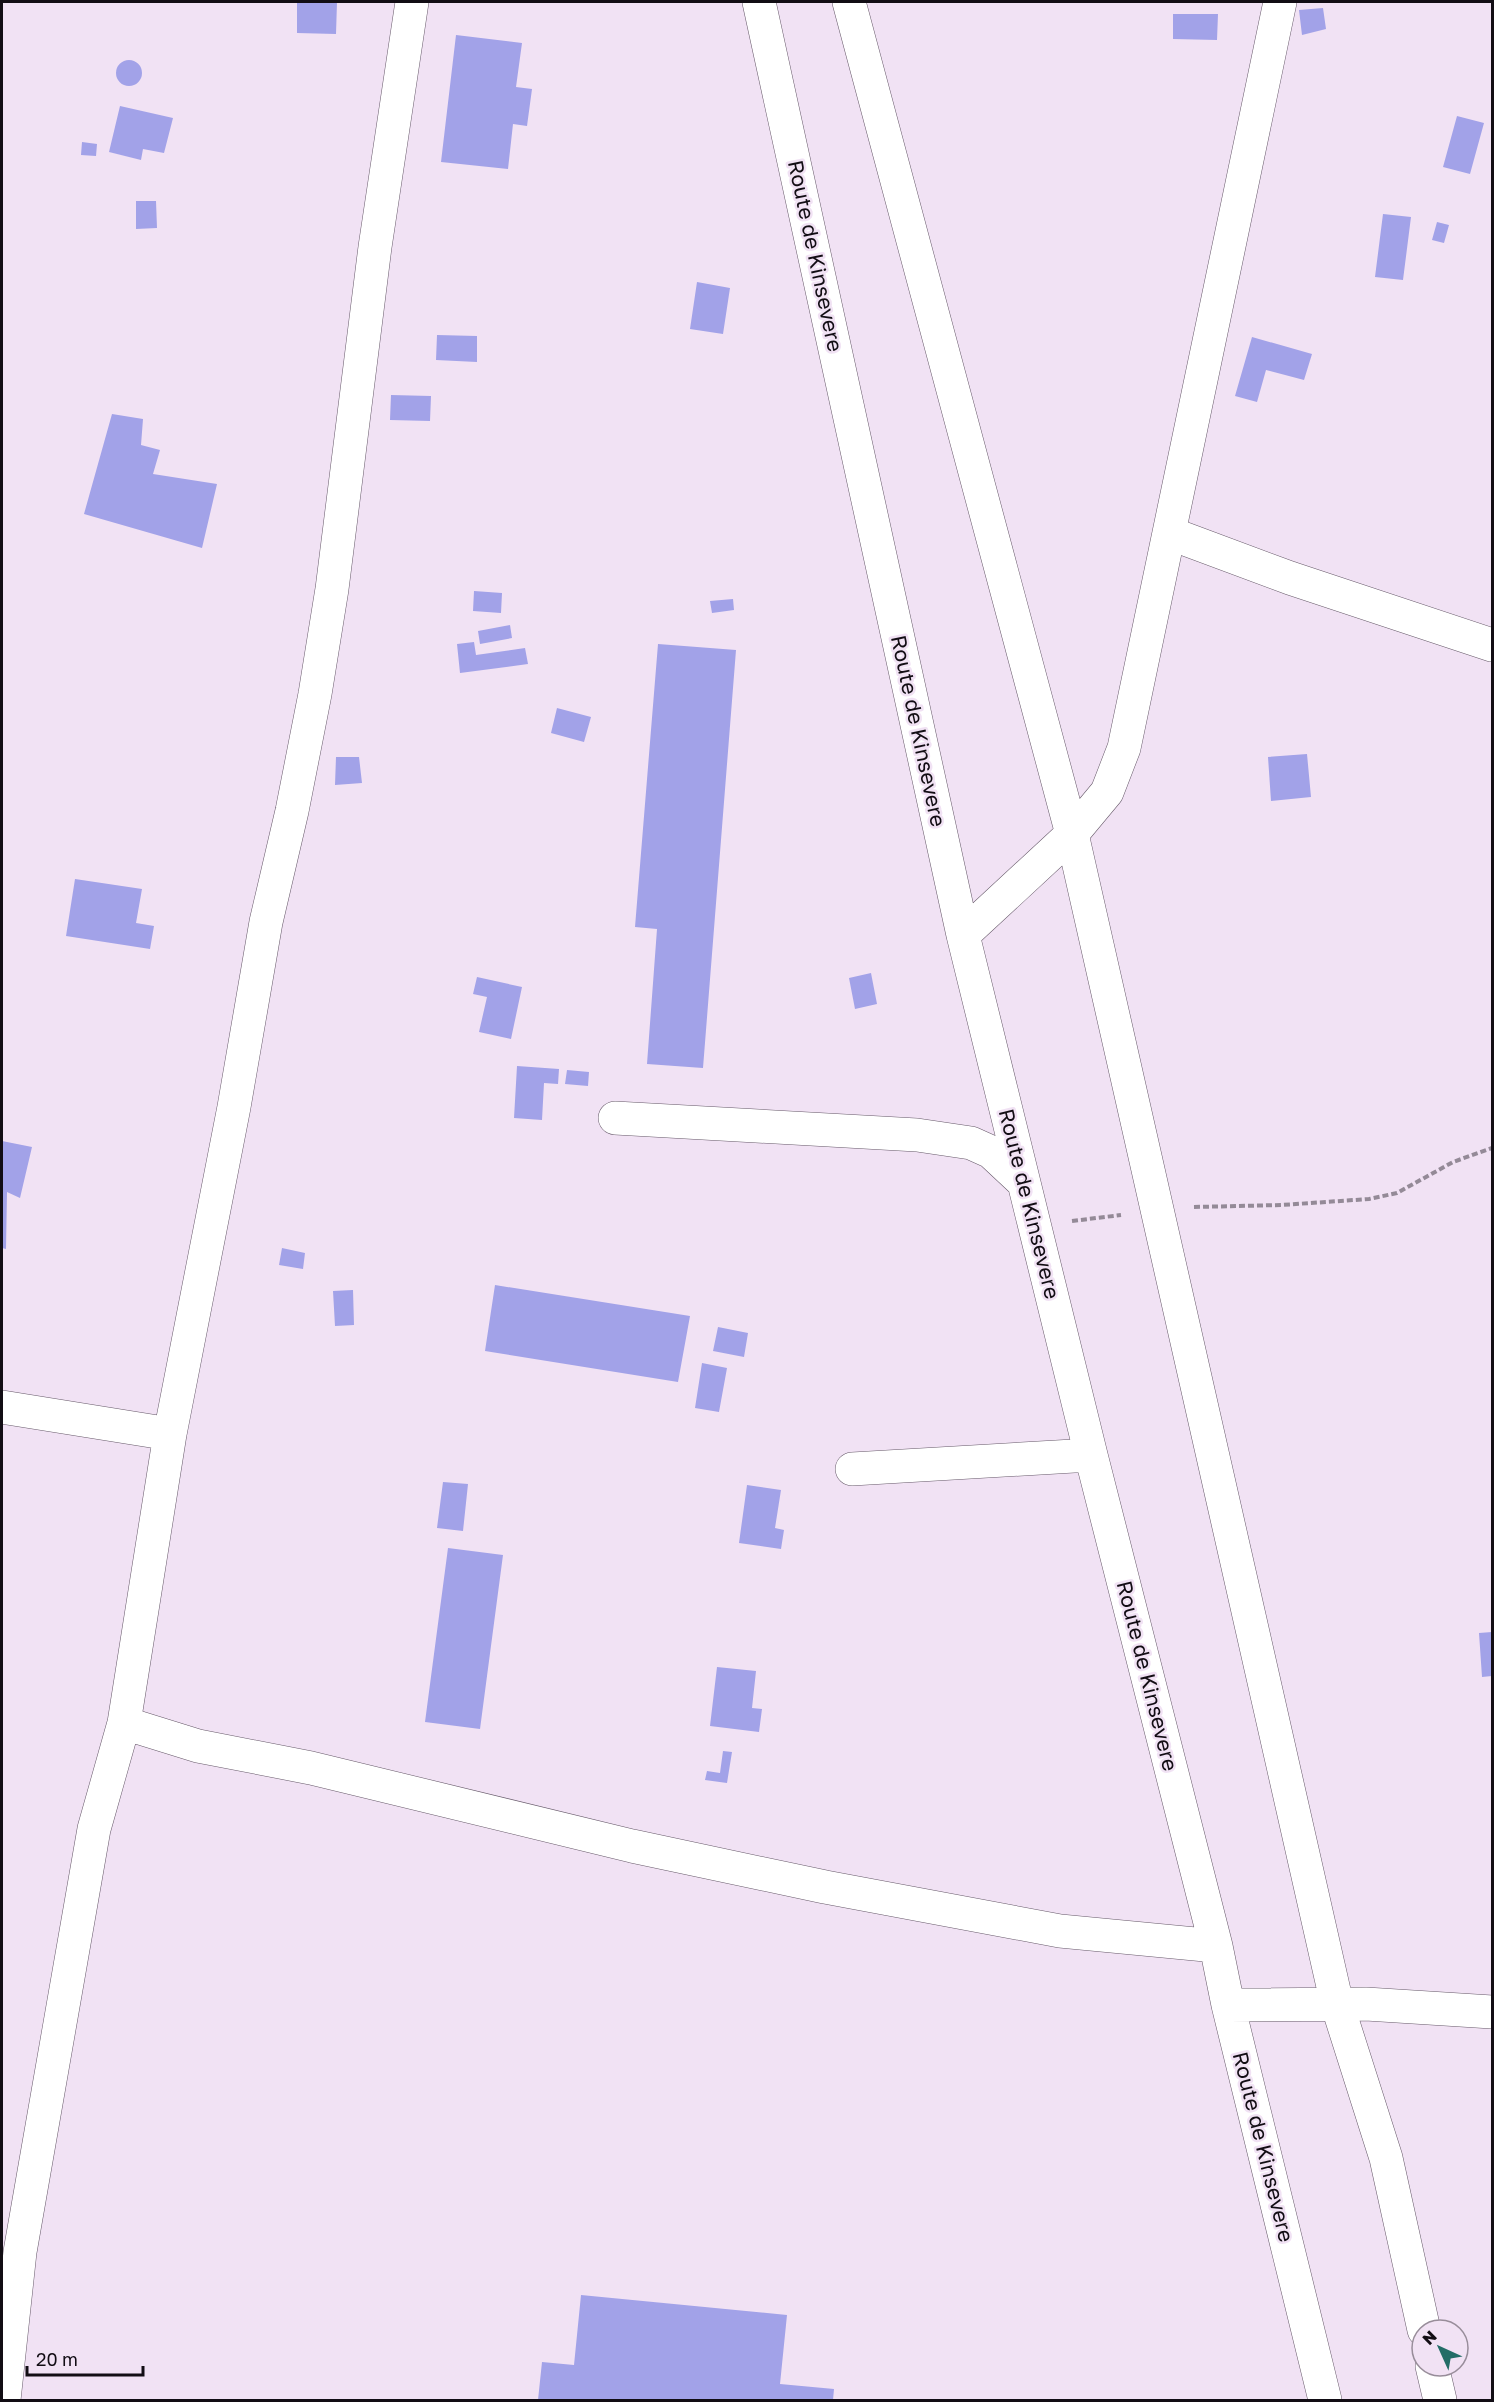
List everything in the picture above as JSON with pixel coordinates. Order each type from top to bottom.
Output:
[{"type":"street","points":[[4,2400],[20,2252],[94,1829],[124,1724],[170,1434],[234,1107],[266,922],[292,811],[315,694],[332,589],[375,248],[412,2]]},
{"type":"street","name":"Route de Kinsevere","points":[[759,2],[963,935],[1090,1455],[1215,1946],[1325,2400]]},
{"type":"street","points":[[849,2],[1072,834],[1337,2004],[1386,2158],[1421,2318]]},
{"type":"street","points":[[963,935],[1072,834],[1107,792],[1124,748],[1280,2]]},
{"type":"street","points":[[1169,533],[1290,578],[1492,645]]},
{"type":"street","points":[[615,1118],[916,1136],[971,1143],[991,1152],[1022,1181]]},
{"type":"street","points":[[2,1407],[170,1434]]},
{"type":"street","points":[[852,1469],[1090,1455]]},
{"type":"street","points":[[124,1724],[198,1746],[311,1768],[632,1846],[825,1887],[1060,1931],[1215,1946]]},
{"type":"street","points":[[1228,2005],[1337,2004],[1492,2012]]},
{"type":"street","points":[[1435,2378],[1440,2400]]},
{"type":"path","points":[[1035,1226],[1182,1207],[1282,1205],[1369,1199],[1397,1193],[1453,1162],[1492,1148]]},
{"type":"building","points":[[297,2],[337,2],[336,34],[297,33]]},
{"type":"building","points":[[1323,8],[1326,29],[1302,35],[1299,10]]},
{"type":"building","points":[[1173,14],[1218,14],[1217,40],[1173,39]]},
{"type":"building","points":[[456,35],[522,43],[516,87],[532,89],[527,126],[513,124],[508,169],[441,162]]},
{"type":"building","points":[[129,60],[138,64],[142,73],[138,82],[129,86],[120,82],[116,73],[120,64]]},
{"type":"building","points":[[120,106],[173,118],[164,153],[143,149],[141,160],[109,152]]},
{"type":"building","points":[[1457,116],[1484,123],[1470,174],[1443,167]]},
{"type":"building","points":[[82,142],[97,144],[96,156],[81,155]]},
{"type":"building","points":[[136,201],[156,201],[157,228],[136,229]]},
{"type":"building","points":[[1383,214],[1411,217],[1403,280],[1375,277]]},
{"type":"building","points":[[1437,222],[1449,225],[1444,243],[1432,240]]},
{"type":"building","points":[[697,282],[730,288],[723,334],[690,329]]},
{"type":"building","points":[[437,335],[477,336],[477,362],[436,360]]},
{"type":"building","points":[[1252,337],[1312,354],[1304,380],[1266,370],[1257,402],[1235,396]]},
{"type":"building","points":[[391,395],[431,396],[430,421],[390,420]]},
{"type":"building","points":[[112,414],[143,419],[141,445],[160,450],[153,474],[217,484],[202,548],[84,514]]},
{"type":"building","points":[[474,591],[502,593],[501,613],[473,611]]},
{"type":"building","points":[[733,599],[734,610],[712,613],[710,601]]},
{"type":"building","points":[[510,625],[512,638],[480,644],[478,631]]},
{"type":"building","points":[[474,642],[476,655],[525,648],[528,664],[460,673],[457,644]]},
{"type":"building","points":[[658,644],[736,650],[703,1068],[647,1064],[657,929],[635,927]]},
{"type":"building","points":[[557,708],[591,717],[584,742],[551,733]]},
{"type":"building","points":[[1307,754],[1311,797],[1271,801],[1268,757]]},
{"type":"building","points":[[336,757],[359,757],[362,783],[335,785]]},
{"type":"building","points":[[75,879],[142,889],[136,923],[154,926],[150,949],[66,936]]},
{"type":"building","points":[[871,973],[877,1004],[855,1009],[849,978]]},
{"type":"building","points":[[477,977],[522,987],[511,1039],[479,1032],[487,997],[473,994]]},
{"type":"building","points":[[517,1066],[559,1069],[558,1084],[544,1083],[542,1120],[514,1118]]},
{"type":"building","points":[[567,1070],[589,1072],[588,1086],[565,1084]]},
{"type":"building","points":[[2,1141],[32,1147],[20,1198],[7,1192],[6,1249],[2,1248]]},
{"type":"building","points":[[282,1248],[305,1253],[303,1269],[279,1265]]},
{"type":"building","points":[[495,1285],[690,1316],[678,1382],[485,1351]]},
{"type":"building","points":[[353,1290],[354,1325],[335,1326],[333,1291]]},
{"type":"building","points":[[718,1327],[748,1333],[744,1357],[713,1351]]},
{"type":"building","points":[[702,1363],[727,1368],[719,1412],[695,1408]]},
{"type":"building","points":[[443,1482],[468,1484],[463,1531],[437,1528]]},
{"type":"building","points":[[747,1485],[781,1490],[775,1528],[784,1530],[781,1549],[739,1543]]},
{"type":"building","points":[[448,1548],[503,1555],[480,1729],[425,1722]]},
{"type":"building","points":[[1492,1632],[1492,1676],[1482,1677],[1479,1633]]},
{"type":"building","points":[[717,1667],[756,1671],[752,1708],[762,1709],[759,1732],[710,1726]]},
{"type":"building","points":[[723,1751],[732,1752],[727,1783],[705,1780],[707,1771],[720,1773]]},
{"type":"building","points":[[581,2295],[787,2315],[780,2384],[834,2389],[833,2400],[538,2400],[542,2362],[574,2365]]}]
